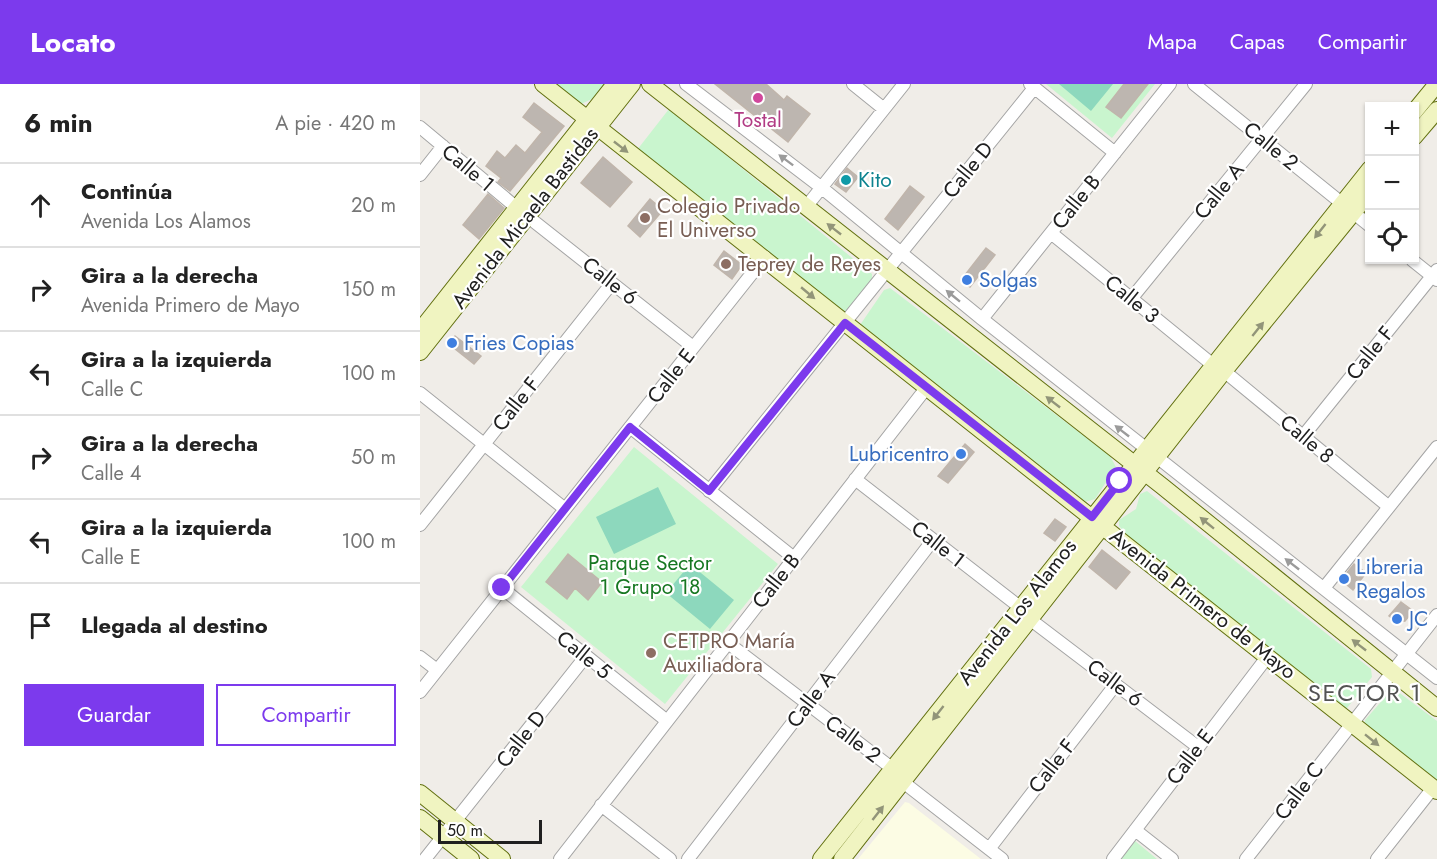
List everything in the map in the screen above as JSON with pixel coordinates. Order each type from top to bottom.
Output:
[{"type":"main road","name":"Avenida Primero de Mayo","points":[[543,84],[765,257],[845,323],[1435,790]]},
{"type":"main road","name":"Avenida Micaela Bastidas","points":[[420,352],[522,212],[591,123],[615,84]]},
{"type":"main road","name":"Avenida Micaela Bastidas","points":[[591,123],[632,84]]},
{"type":"main road","points":[[650,84],[1437,708]]},
{"type":"main road","points":[[1419,106],[1437,84]]},
{"type":"main road","points":[[1419,131],[1437,110]]},
{"type":"main road","name":"Avenida Los Alamos","points":[[821,859],[898,775],[1347,208],[1365,177]]},
{"type":"main road","name":"Avenida Los Alamos","points":[[1347,208],[1365,195]]},
{"type":"main road","name":"Avenida Micaela Bastidas","points":[[420,331],[522,212]]},
{"type":"main road","name":"Avenida Los Alamos","points":[[842,859],[898,775]]},
{"type":"main road","points":[[420,793],[502,859]]},
{"type":"main road","points":[[420,819],[471,859]]},
{"type":"street","points":[[686,84],[822,188],[1151,454],[1437,678]]},
{"type":"street","points":[[853,84],[884,109]]},
{"type":"street","points":[[806,207],[904,84]]},
{"type":"street","name":"Calle B","points":[[982,319],[1170,84]]},
{"type":"street","name":"Calle 2","points":[[1194,84],[1365,222]]},
{"type":"street","name":"Calle A","points":[[1131,299],[1306,84]]},
{"type":"street","points":[[1032,86],[1115,153]]},
{"type":"street","name":"Calle D","points":[[845,323],[1032,86]]},
{"type":"street","name":"Calle 1","points":[[420,128],[522,212]]},
{"type":"street","points":[[420,175],[443,147]]},
{"type":"street","name":"Calle 6","points":[[522,212],[693,347]]},
{"type":"street","name":"Calle 3","points":[[1051,233],[1219,368]]},
{"type":"street","name":"Calle E","points":[[420,692],[765,257]]},
{"type":"street","points":[[1418,264],[1435,275]]},
{"type":"street","name":"Calle F","points":[[1304,435],[1435,275]]},
{"type":"street","name":"Calle F","points":[[420,525],[612,283]]},
{"type":"street","points":[[709,491],[845,323]]},
{"type":"street","name":"Calle 8","points":[[1219,368],[1304,435],[1389,507]]},
{"type":"street","name":"Calle B","points":[[560,859],[927,387]]},
{"type":"street","points":[[420,393],[565,509]]},
{"type":"street","points":[[630,427],[794,558]]},
{"type":"street","points":[[1324,588],[1437,447]]},
{"type":"street","name":"Calle 1","points":[[855,479],[1026,614]]},
{"type":"street","name":"Calle A","points":[[688,859],[933,540]]},
{"type":"street","name":"Calle 5","points":[[502,588],[667,721]]},
{"type":"street","name":"Calle 6","points":[[1026,614],[1198,747]]},
{"type":"street","points":[[1406,653],[1437,615]]},
{"type":"street","name":"Calle 2","points":[[728,643],[1002,859]]},
{"type":"street","name":"Calle C","points":[[1246,859],[1406,653]]},
{"type":"street","name":"Calle D","points":[[456,821],[586,656]]},
{"type":"street","name":"Calle E","points":[[1113,859],[1268,656]]},
{"type":"street","points":[[420,657],[437,670]]},
{"type":"street","name":"Calle F","points":[[989,849],[1116,684]]},
{"type":"street","points":[[1377,859],[1435,790]]},
{"type":"street","points":[[601,806],[670,859]]},
{"type":"street","points":[[425,859],[456,821]]},
{"type":"street","points":[[1135,830],[1172,859]]},
{"type":"shaded area","points":[[905,802],[909,803],[981,859],[858,859]]},
{"type":"green space","points":[[554,84],[604,84],[592,99],[581,104]]},
{"type":"green space","points":[[1046,84],[1155,84],[1112,138]]},
{"type":"green space","points":[[1059,84],[1113,84],[1091,111]]},
{"type":"green space","points":[[669,109],[872,274],[872,280],[847,312],[844,313],[637,150]]},
{"type":"green space","points":[[890,288],[1110,456],[1116,467],[1095,499],[1085,502],[860,325],[884,290]]},
{"type":"green space","name":"Parque Sector 1 Grupo 18","points":[[634,447],[778,564],[665,704],[521,587]]},
{"type":"green space","points":[[658,487],[676,524],[614,554],[596,517]]},
{"type":"green space","points":[[1147,491],[1371,669],[1372,677],[1347,708],[1343,709],[1129,537],[1119,526],[1119,520],[1136,509],[1140,494]]},
{"type":"green space","points":[[690,564],[734,600],[710,629],[666,593]]},
{"type":"green space","points":[[1393,688],[1437,721],[1437,785],[1364,725],[1365,720]]},
{"type":"green space","points":[[1135,841],[1157,859],[1121,859]]},
{"type":"building","points":[[715,84],[766,84],[784,100],[787,96],[810,114],[788,142]]},
{"type":"building","points":[[1124,84],[1148,84],[1121,118],[1106,107]]},
{"type":"building","points":[[534,103],[564,126],[510,191],[498,182],[501,178],[486,166],[497,151],[505,158],[516,145],[525,153],[542,132],[523,117]]},
{"type":"building","points":[[603,157],[632,182],[610,207],[581,183]]},
{"type":"building","name":"Kito","points":[[847,168],[858,177],[846,192],[835,184]]},
{"type":"building","points":[[910,186],[924,197],[898,230],[885,219]]},
{"type":"building","points":[[488,194],[504,208],[479,239],[463,225]]},
{"type":"building","name":"Colegio Privado El Universo","points":[[650,199],[663,210],[640,237],[628,226]]},
{"type":"building","points":[[986,248],[995,255],[970,287],[961,280]]},
{"type":"building","points":[[724,251],[742,265],[732,279],[714,265]]},
{"type":"building","points":[[455,336],[481,356],[474,364],[449,344]]},
{"type":"building","points":[[965,444],[974,452],[948,483],[938,476]]},
{"type":"building","points":[[1055,519],[1066,527],[1055,541],[1044,533]]},
{"type":"building","points":[[1102,550],[1130,572],[1116,589],[1089,567]]},
{"type":"building","points":[[568,554],[602,582],[588,600],[575,588],[567,599],[546,582]]},
{"type":"building","points":[[1354,564],[1366,573],[1353,590],[1341,580]]},
{"type":"building","points":[[1401,602],[1413,611],[1405,621],[1397,622],[1389,616]]},
{"type":"place","name":"Tostal","points":[[758,98]]},
{"type":"place","name":"Kito","points":[[846,180]]},
{"type":"place","name":"Colegio Privado El Universo","points":[[645,218]]},
{"type":"place","name":"Teprey de Reyes","points":[[726,264]]},
{"type":"place","name":"Solgas","points":[[967,280]]},
{"type":"place","name":"Fries Copias","points":[[452,343]]},
{"type":"place","name":"Lubricentro","points":[[961,454]]},
{"type":"place","name":"Libreria Regalos","points":[[1344,579]]},
{"type":"place","name":"JC","points":[[1397,619]]},
{"type":"place","name":"CETPRO María Auxiliadora","points":[[651,653]]},
{"type":"district","name":"SECTOR 1","points":[[1365,693]]},
{"type":"route","points":[[502,588],[630,427],[709,491],[845,323],[1092,517],[1120,481]]}]
